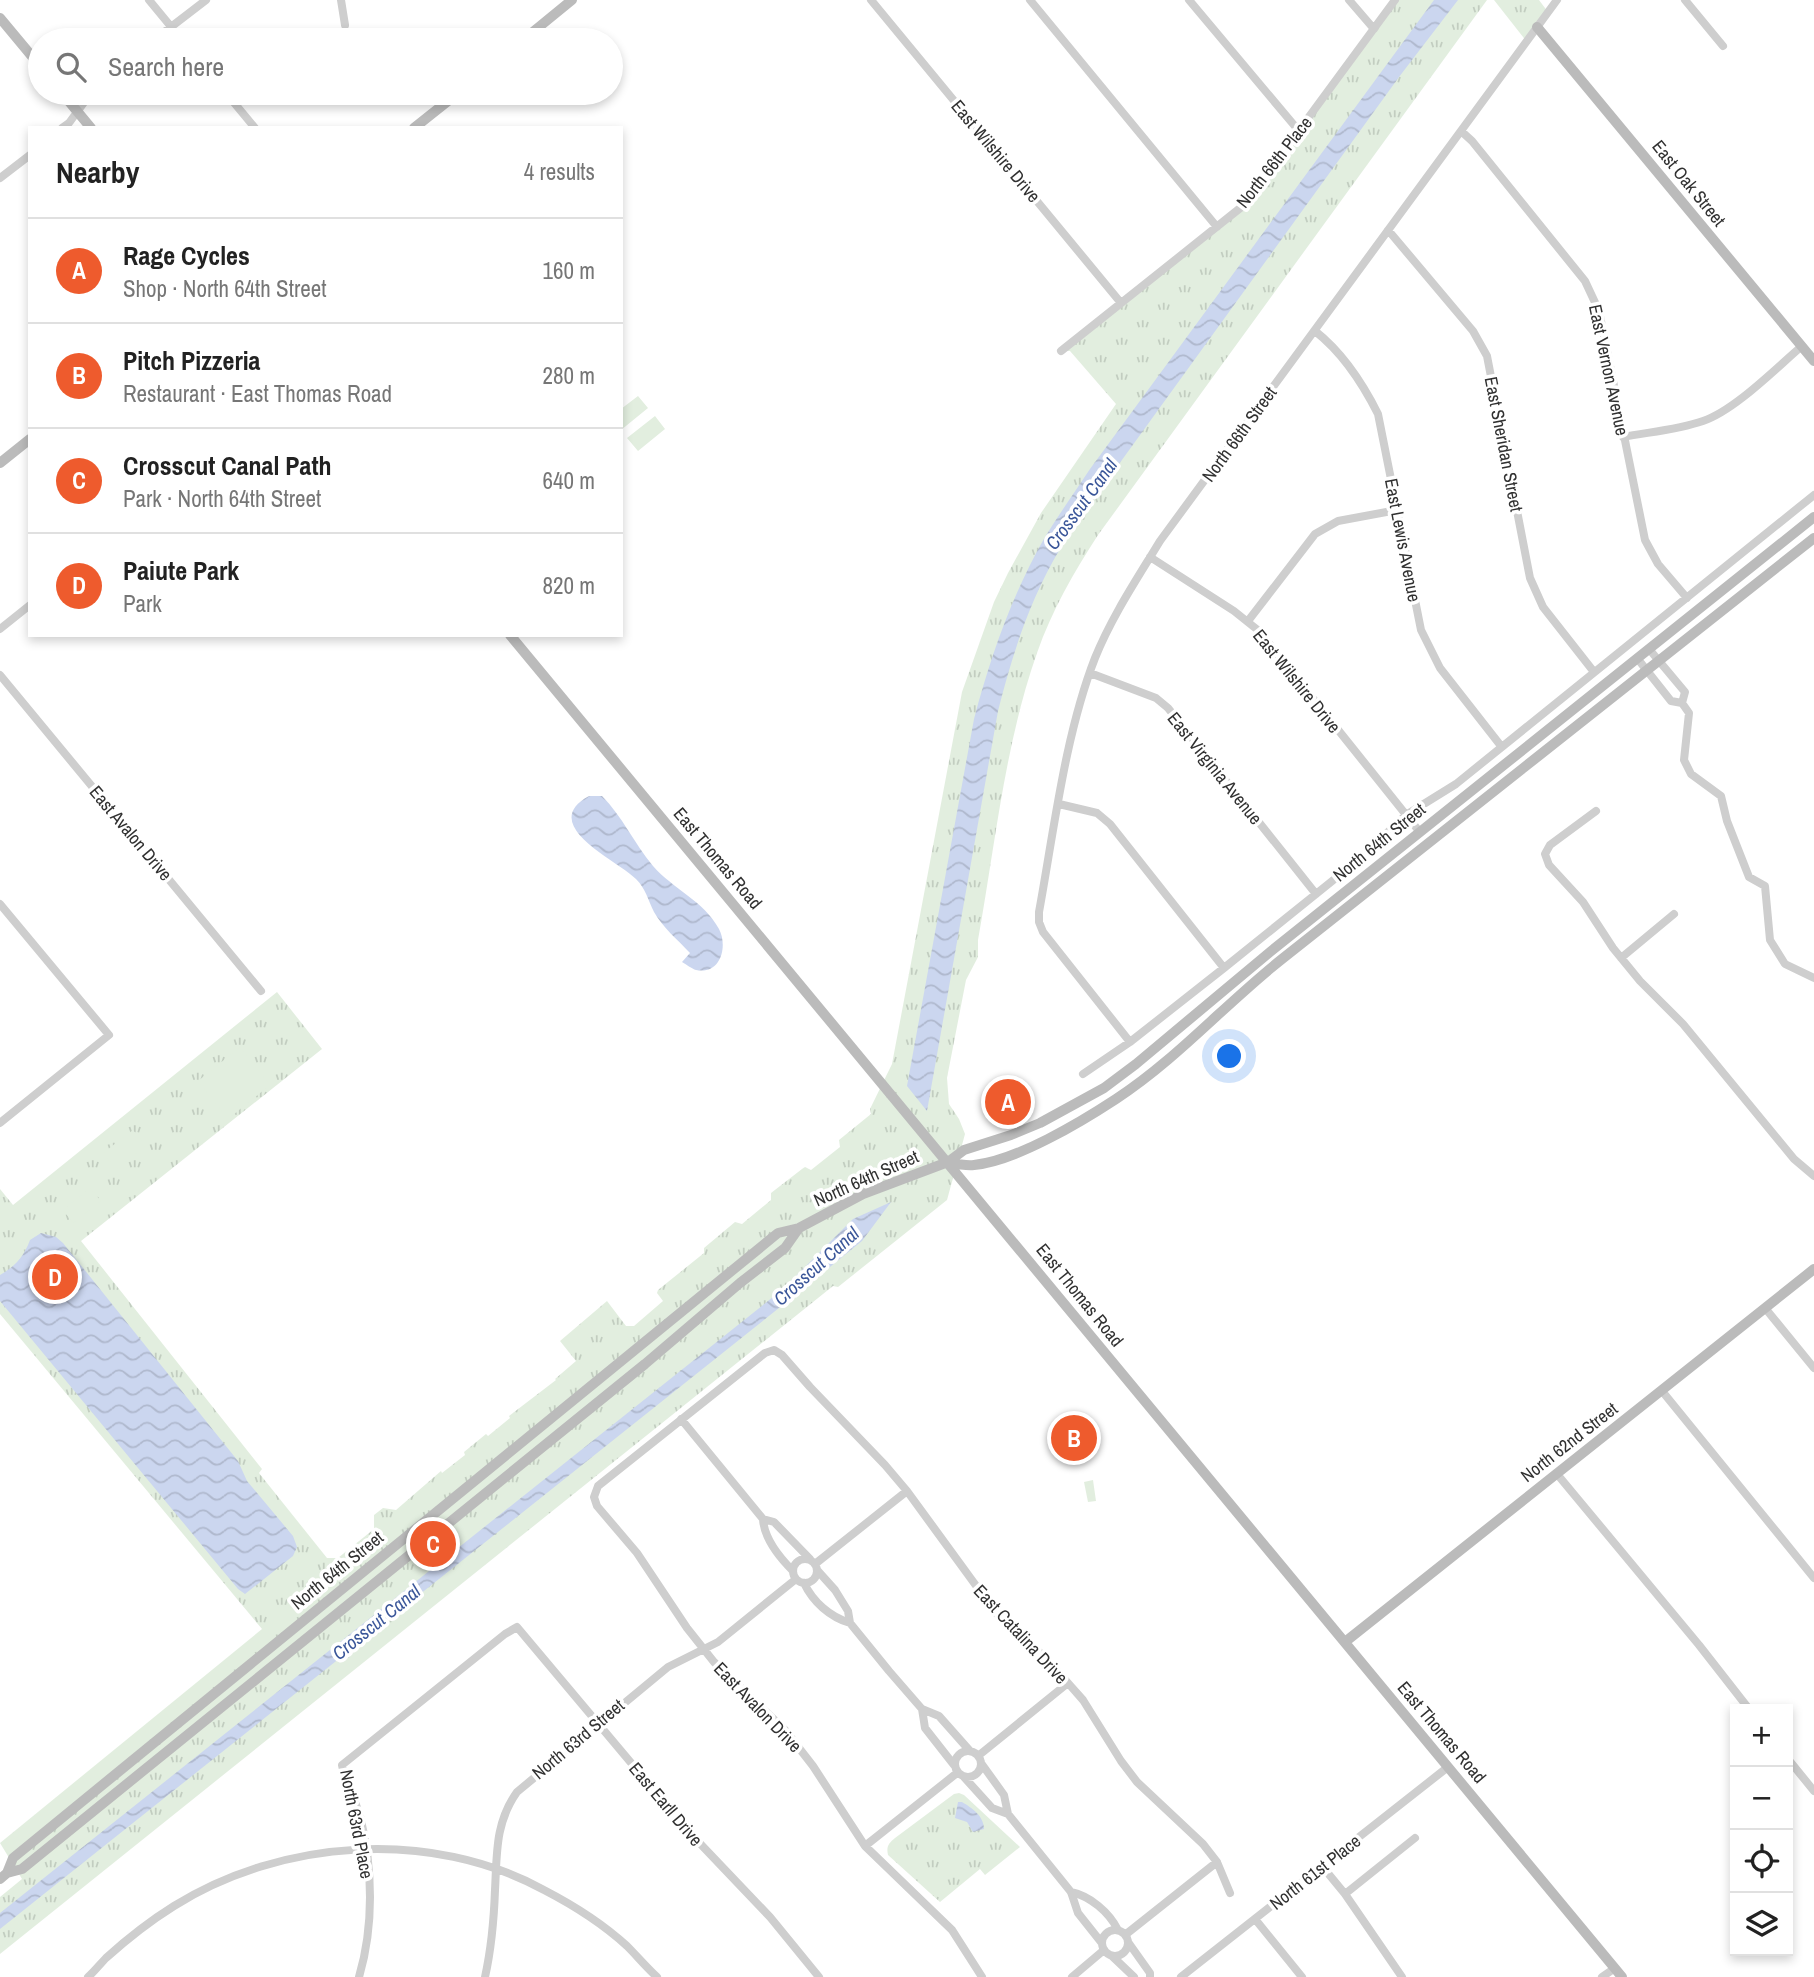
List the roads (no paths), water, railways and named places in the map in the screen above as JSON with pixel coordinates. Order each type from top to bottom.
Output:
[{"type":"main road","points":[[538,28],[572,0]]},
{"type":"main road","points":[[0,18],[28,52]]},
{"type":"main road","name":"East Oak Street","points":[[1537,27],[1814,361]]},
{"type":"main road","points":[[73,105],[89,126]]},
{"type":"main road","points":[[417,126],[443,105]]},
{"type":"main road","points":[[0,463],[28,441]]},
{"type":"main road","name":"North 64th Street","points":[[2,1872],[13,1858],[778,1233],[799,1228],[863,1194],[948,1162],[964,1150],[1011,1135],[1051,1118],[1104,1088],[1419,831],[1814,517]]},
{"type":"main road","name":"North 64th Street","points":[[948,1162],[964,1166],[977,1165],[1029,1147],[1089,1116],[1138,1083],[1274,966],[1814,538]]},
{"type":"main road","name":"East Thomas Road","points":[[512,637],[1619,1972]]},
{"type":"main road","points":[[1419,831],[1430,844]]},
{"type":"main road","points":[[1129,1070],[1138,1083]]},
{"type":"main road","name":"North 64th Street","points":[[2,1872],[22,1869],[634,1373],[785,1248],[799,1228]]},
{"type":"main road","name":"North 62nd Street","points":[[1345,1642],[1814,1269]]},
{"type":"street","points":[[149,0],[171,26]]},
{"type":"street","points":[[169,28],[206,0]]},
{"type":"street","points":[[341,0],[345,25]]},
{"type":"street","name":"East Wilshire Drive","points":[[871,0],[1121,303]]},
{"type":"street","points":[[1030,0],[1217,227]]},
{"type":"street","points":[[1189,0],[1299,131]]},
{"type":"street","points":[[1349,0],[1374,29]]},
{"type":"street","name":"North 66th Place","points":[[1061,351],[1252,196],[1395,0]]},
{"type":"street","name":"North 66th Street","points":[[1130,1042],[1043,932],[1039,922],[1076,715],[1090,673],[1115,615],[1150,557],[1557,0]]},
{"type":"street","points":[[1685,0],[1723,46]]},
{"type":"street","points":[[65,126],[81,105]]},
{"type":"street","points":[[236,105],[253,126]]},
{"type":"street","name":"East Vernon Avenue","points":[[1461,131],[1495,169],[1585,281],[1593,295],[1600,311],[1645,540],[1658,564],[1687,598]]},
{"type":"street","points":[[0,178],[28,157]]},
{"type":"street","name":"East Sheridan Street","points":[[1388,230],[1400,241],[1472,331],[1487,356],[1530,578],[1543,607],[1594,672]]},
{"type":"street","name":"East Lewis Avenue","points":[[1315,331],[1328,341],[1362,382],[1378,414],[1421,630],[1440,668],[1501,746]]},
{"type":"street","points":[[1623,437],[1703,421],[1716,415],[1802,346]]},
{"type":"street","name":"North 64th Street","points":[[1083,1074],[1130,1042],[1224,968],[1370,850],[1406,815],[1456,783],[1813,496]]},
{"type":"street","points":[[1248,621],[1315,534],[1338,521],[1397,510]]},
{"type":"street","name":"East Wilshire Drive","points":[[1150,557],[1259,631],[1419,831]]},
{"type":"street","points":[[0,629],[28,607]]},
{"type":"street","points":[[1649,649],[1685,692],[1682,703]]},
{"type":"street","points":[[1637,658],[1671,701],[1682,703],[1689,713],[1684,760],[1691,774],[1721,796],[1727,821],[1749,877],[1765,886],[1770,940],[1785,964],[1814,978]]},
{"type":"street","name":"East Virginia Avenue","points":[[1090,673],[1156,698],[1168,708],[1316,894]]},
{"type":"street","name":"East Avalon Drive","points":[[0,675],[261,990]]},
{"type":"street","points":[[1059,804],[1097,813],[1110,824],[1224,968]]},
{"type":"street","points":[[1596,811],[1550,845],[1545,855],[1549,865],[1583,902],[1621,958],[1648,991],[1683,1024],[1794,1159],[1814,1176]]},
{"type":"street","points":[[0,904],[109,1035],[0,1123]]},
{"type":"street","points":[[1621,958],[1674,914]]},
{"type":"street","points":[[1765,1308],[1814,1368]]},
{"type":"street","name":"East Catalina Drive","points":[[681,1419],[765,1353],[774,1350],[782,1355],[907,1491],[996,1613],[1048,1660],[1082,1699],[1137,1782],[1203,1844],[1217,1862],[1230,1893]]},
{"type":"street","points":[[1662,1391],[1814,1578]]},
{"type":"street","points":[[681,1419],[763,1519],[764,1530],[774,1548],[797,1578],[834,1618],[850,1623]]},
{"type":"street","name":"East Avalon Drive","points":[[681,1419],[597,1486],[594,1497],[597,1506],[637,1553],[704,1650],[799,1747],[865,1846],[952,1930],[970,1954],[982,1977]]},
{"type":"street","points":[[1557,1474],[1745,1704]]},
{"type":"street","points":[[797,1578],[813,1580],[814,1565],[907,1491]]},
{"type":"street","points":[[763,1519],[774,1522],[835,1590],[848,1611],[850,1623],[922,1709],[939,1716],[976,1757],[1004,1796],[1008,1814],[1071,1892],[1078,1913],[1103,1946],[1134,1977]]},
{"type":"street","points":[[797,1578],[797,1561],[804,1559],[814,1565]]},
{"type":"street","name":"North 63rd Street","points":[[485,1977],[495,1892],[495,1852],[502,1818],[517,1792],[598,1722],[668,1667],[718,1642],[797,1578]]},
{"type":"street","name":"East Earll Drive","points":[[517,1627],[690,1833],[770,1917],[819,1977]]},
{"type":"street","name":"North 63rd Place","points":[[359,1977],[371,1910],[360,1816],[342,1765],[517,1627]]},
{"type":"street","points":[[958,1772],[959,1754],[976,1757],[1068,1683]]},
{"type":"street","points":[[922,1709],[926,1728],[958,1772],[992,1808],[1008,1814]]},
{"type":"street","points":[[865,1846],[958,1772],[976,1775],[976,1757]]},
{"type":"street","points":[[1793,1765],[1814,1791]]},
{"type":"street","name":"North 61st Place","points":[[1181,1977],[1448,1767]]},
{"type":"street","points":[[1345,1894],[1415,1838]]},
{"type":"street","points":[[92,1976],[106,1958],[173,1907],[238,1874],[302,1856],[366,1850],[429,1853],[478,1863],[541,1888],[595,1921],[626,1945],[656,1977]]},
{"type":"street","points":[[1124,1936],[1217,1862]]},
{"type":"street","points":[[1322,1866],[1345,1894],[1402,1977]]},
{"type":"street","points":[[1071,1892],[1084,1895],[1107,1915],[1150,1973],[1150,1977]]},
{"type":"street","points":[[1255,1919],[1302,1977]]},
{"type":"street","points":[[1072,1977],[1103,1946],[1107,1932],[1124,1936]]},
{"type":"street","points":[[1112,1956],[1124,1953],[1124,1936]]},
{"type":"street","points":[[1602,1977],[1619,1972]]},
{"type":"water","name":"Crosscut Canal","points":[[1434,0],[1458,0],[1399,77],[1093,500],[1049,568],[1031,607],[1009,669],[998,711],[927,1111],[907,1086],[974,719],[995,649],[1022,581],[1045,537],[1090,469]]},
{"type":"water","points":[[589,796],[602,796],[653,866],[713,919],[723,943],[717,964],[705,970],[696,970],[682,962],[690,953],[666,929],[639,883],[627,871],[586,842],[576,830],[572,819],[575,807]]},
{"type":"water","name":"Crosscut Canal","points":[[891,1202],[862,1241],[0,1929],[0,1913],[783,1289],[853,1219]]},
{"type":"water","points":[[41,1233],[56,1237],[63,1243],[238,1461],[247,1481],[293,1536],[297,1547],[293,1556],[245,1594],[238,1589],[0,1301],[0,1275],[15,1264],[30,1240]]},
{"type":"water","points":[[958,1802],[977,1813],[984,1829],[973,1832],[967,1822],[955,1818]]},
{"type":"place","name":"Rage Cycles","points":[[1008,1102]]},
{"type":"place","name":"Paiute Park","points":[[55,1277]]},
{"type":"place","name":"Pitch Pizzeria","points":[[1074,1438]]},
{"type":"place","name":"Crosscut Canal Path","points":[[433,1544]]}]
